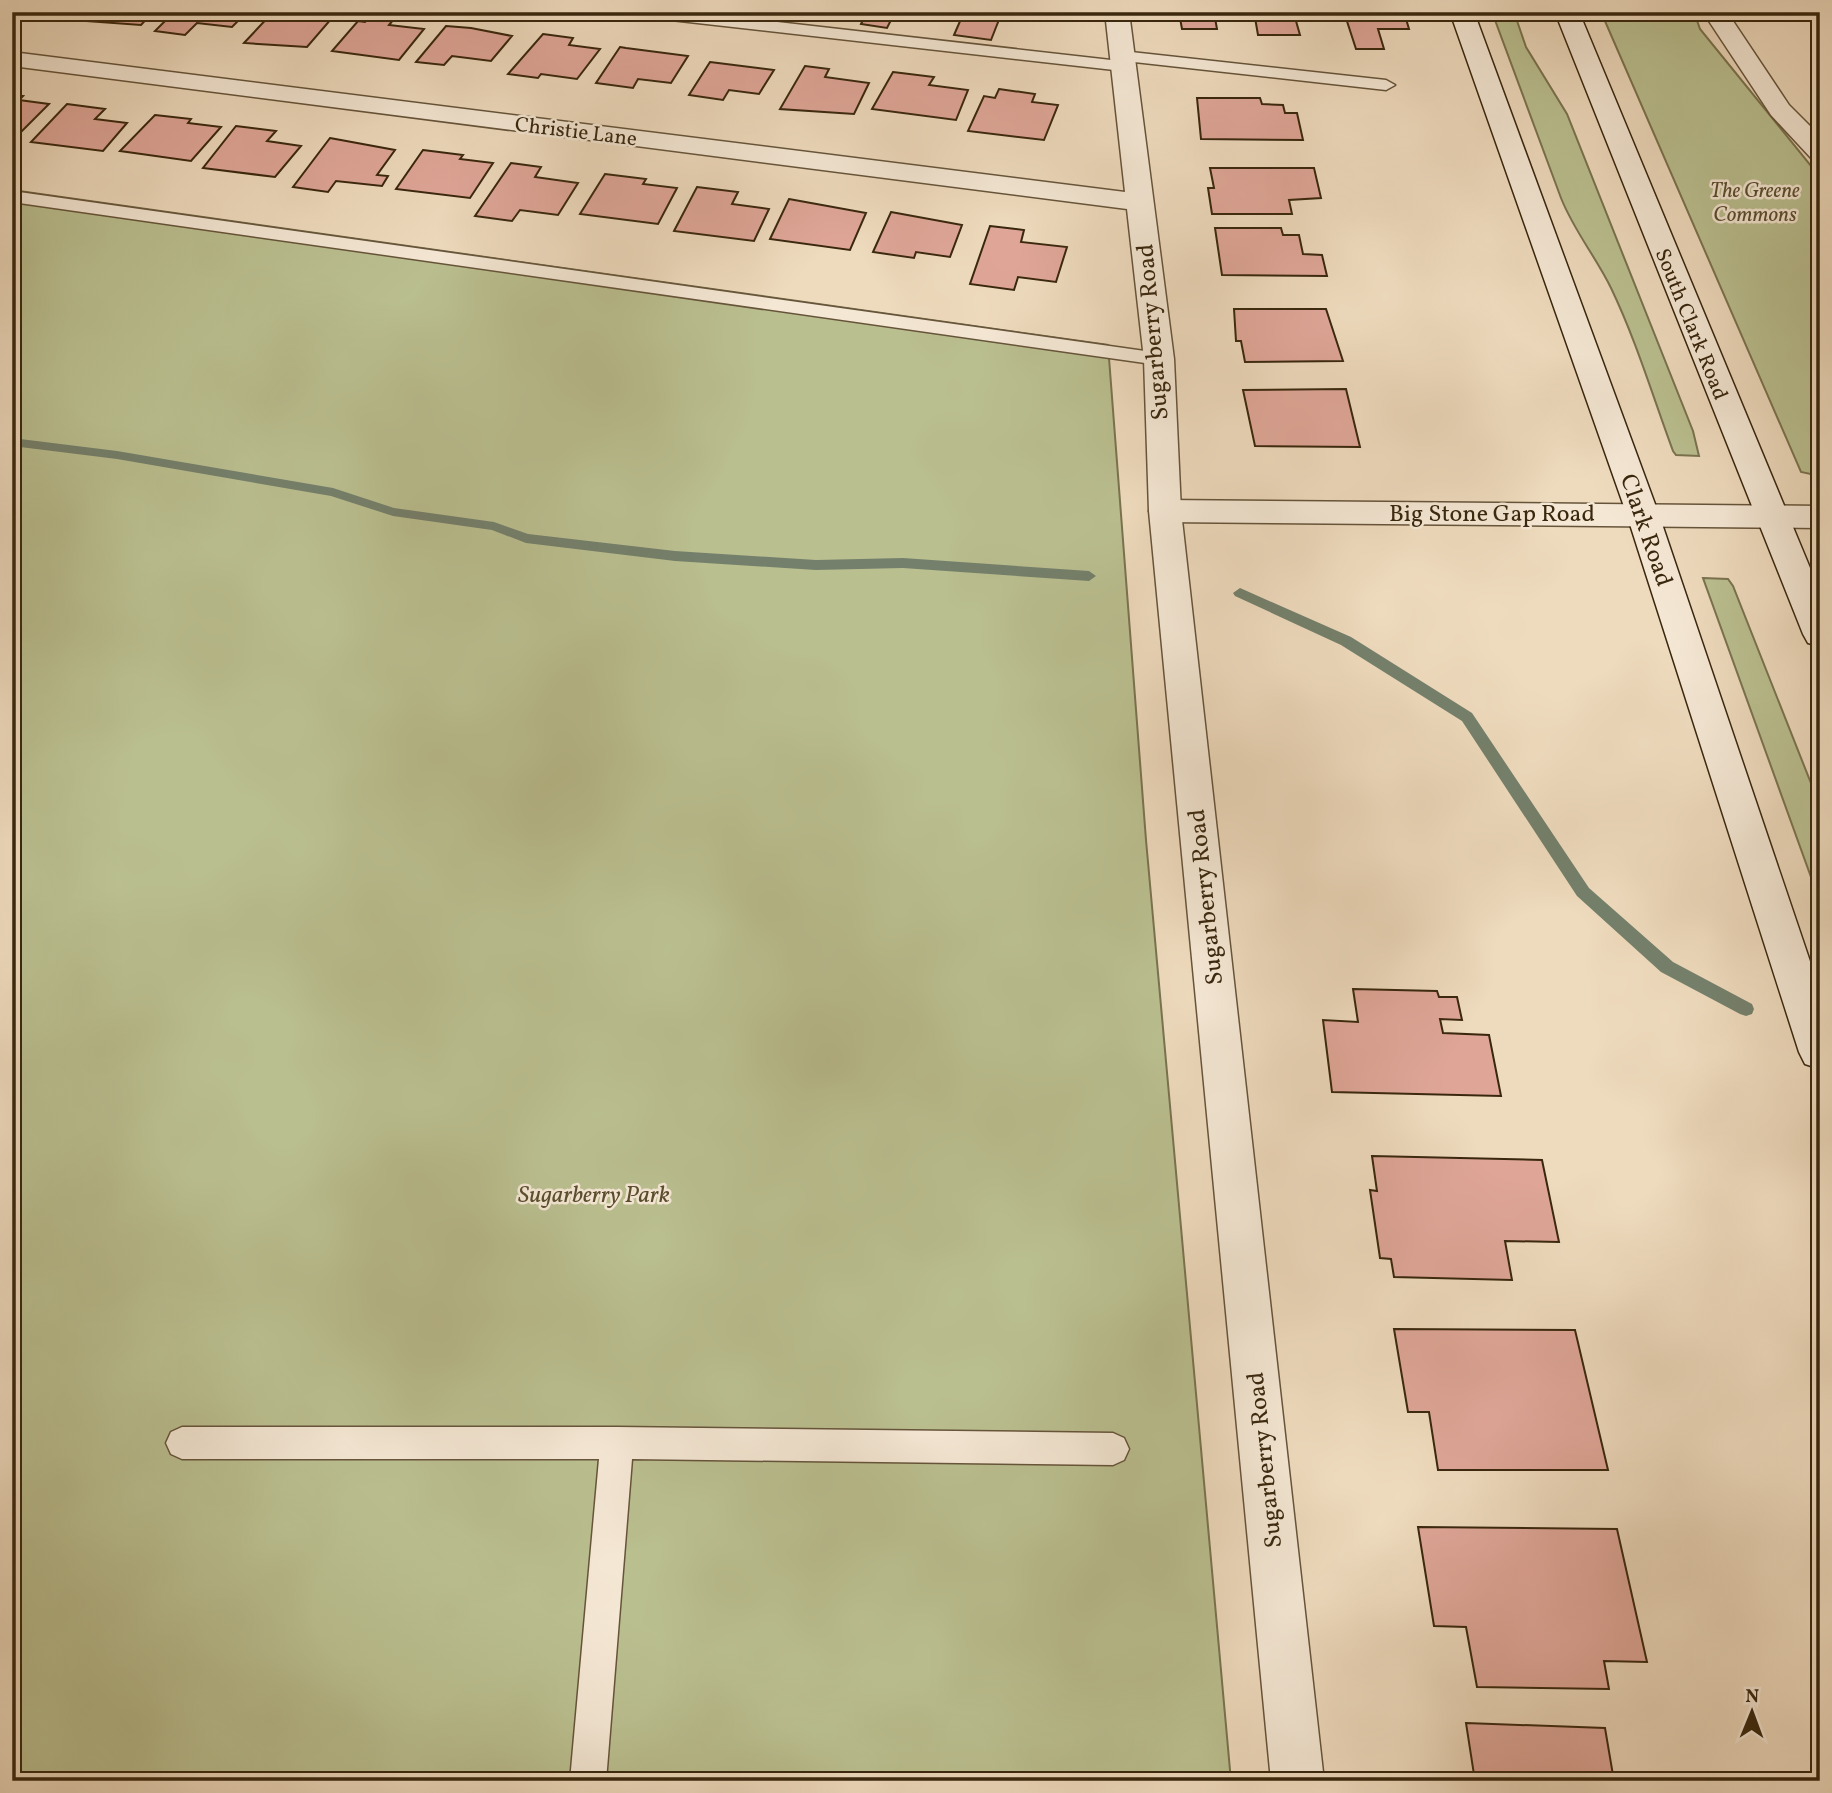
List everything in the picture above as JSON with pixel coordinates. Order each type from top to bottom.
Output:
[{"type":"street","name":"Sugarberry Road","points":[[1117,12],[1159,359],[1164,511],[1298,1781]]},
{"type":"street","name":"Clark Road","points":[[1462,12],[1643,514],[1820,1052]]},
{"type":"street","name":"South Clark Road","points":[[1567,12],[1820,634]]},
{"type":"street","points":[[1715,12],[1780,110],[1820,152]]},
{"type":"street","name":"Christie Lane","points":[[12,59],[1140,202]]},
{"type":"street","name":"Big Stone Gap Road","points":[[1164,511],[1820,517]]},
{"type":"lane","points":[[644,12],[1385,85]]},
{"type":"lane","points":[[12,196],[1159,359]]},
{"type":"lane","points":[[182,1443],[617,1443],[1113,1449]]},
{"type":"lane","points":[[588,1781],[617,1443]]},
{"type":"green space","points":[[1492,12],[1514,12],[1526,47],[1567,114],[1693,431],[1699,456],[1676,455],[1673,451],[1620,308],[1561,198]]},
{"type":"green space","name":"The Greene Commons","points":[[1601,12],[1694,12],[1700,29],[1820,177],[1820,476],[1801,472]]},
{"type":"green space","name":"Sugarberry Park","points":[[12,190],[1108,345],[1146,840],[1231,1781],[12,1781]]},
{"type":"green space","points":[[1703,578],[1728,579],[1733,586],[1820,806],[1820,902]]},
{"type":"building","points":[[79,12],[153,12],[141,25],[71,20]]},
{"type":"building","points":[[174,12],[247,12],[232,27],[197,23],[185,35],[155,31]]},
{"type":"building","points":[[273,12],[332,18],[307,47],[244,43]]},
{"type":"building","points":[[867,12],[900,12],[894,14],[887,28],[861,24]]},
{"type":"building","points":[[964,12],[1002,12],[991,40],[954,35]]},
{"type":"building","points":[[1010,12],[1047,12],[1044,20],[1009,16]]},
{"type":"building","points":[[1165,12],[1238,12],[1239,18],[1215,18],[1217,29],[1182,29],[1180,18],[1165,18]]},
{"type":"building","points":[[1254,12],[1328,12],[1330,21],[1296,21],[1300,35],[1258,35]]},
{"type":"building","points":[[1344,12],[1404,12],[1409,29],[1378,29],[1384,49],[1356,49]]},
{"type":"building","points":[[1792,12],[1820,12],[1820,16],[1794,16]]},
{"type":"building","points":[[371,16],[394,19],[389,25],[424,29],[399,60],[332,51],[358,21],[365,22]]},
{"type":"building","points":[[446,26],[512,36],[491,61],[452,56],[444,65],[416,62]]},
{"type":"building","points":[[543,34],[573,38],[569,45],[600,49],[577,79],[541,74],[538,78],[508,74]]},
{"type":"building","points":[[620,47],[688,56],[671,83],[638,79],[633,88],[596,83]]},
{"type":"building","points":[[710,62],[774,70],[759,94],[729,90],[723,100],[689,95]]},
{"type":"building","points":[[805,66],[829,69],[825,77],[869,83],[854,114],[780,109]]},
{"type":"building","points":[[893,72],[934,77],[929,85],[968,90],[956,120],[872,109]]},
{"type":"building","points":[[999,89],[1035,94],[1032,102],[1058,105],[1044,140],[968,131],[984,96],[995,98]]},
{"type":"building","points":[[12,95],[23,96],[19,100],[49,104],[16,137],[12,137]]},
{"type":"building","points":[[1197,98],[1260,98],[1262,104],[1283,105],[1285,113],[1297,113],[1303,140],[1201,139]]},
{"type":"building","points":[[67,104],[105,109],[95,119],[127,123],[103,151],[31,142]]},
{"type":"building","points":[[155,115],[191,119],[188,123],[221,127],[191,161],[120,151]]},
{"type":"building","points":[[236,126],[276,131],[267,141],[301,146],[275,177],[203,168]]},
{"type":"building","points":[[330,138],[395,150],[377,175],[388,176],[382,186],[336,181],[328,192],[293,187]]},
{"type":"building","points":[[423,150],[463,155],[460,159],[493,163],[470,198],[396,189]]},
{"type":"building","points":[[511,163],[541,167],[535,177],[578,183],[558,215],[520,210],[512,221],[475,216]]},
{"type":"building","points":[[1210,168],[1314,168],[1321,198],[1289,200],[1292,214],[1212,214],[1208,188],[1214,188]]},
{"type":"building","points":[[605,174],[646,179],[643,184],[677,188],[658,224],[580,214]]},
{"type":"building","points":[[697,187],[738,192],[732,204],[769,209],[754,241],[674,231]]},
{"type":"building","points":[[789,199],[866,213],[850,250],[770,239]]},
{"type":"building","points":[[891,212],[962,225],[950,257],[916,252],[914,258],[873,252]]},
{"type":"building","points":[[990,226],[1024,230],[1021,242],[1067,247],[1056,282],[1018,277],[1014,290],[970,284]]},
{"type":"building","points":[[1215,228],[1281,228],[1283,235],[1299,235],[1303,254],[1322,255],[1327,276],[1222,275]]},
{"type":"building","points":[[1234,309],[1326,309],[1343,361],[1245,362],[1241,341],[1236,341]]},
{"type":"building","points":[[1346,389],[1360,447],[1255,446],[1243,390]]},
{"type":"building","points":[[1353,989],[1437,991],[1439,997],[1457,997],[1462,1020],[1440,1019],[1443,1033],[1489,1035],[1501,1096],[1332,1092],[1323,1020],[1358,1022]]},
{"type":"building","points":[[1372,1156],[1542,1160],[1559,1242],[1505,1241],[1512,1280],[1394,1277],[1391,1259],[1380,1258],[1370,1190],[1377,1191]]},
{"type":"building","points":[[1394,1329],[1575,1330],[1608,1470],[1438,1470],[1429,1412],[1408,1412]]},
{"type":"building","points":[[1418,1527],[1617,1529],[1647,1662],[1604,1661],[1609,1689],[1477,1687],[1466,1627],[1434,1626]]},
{"type":"building","points":[[1466,1723],[1605,1728],[1614,1781],[1475,1781]]},
{"type":"waterway","points":[[12,442],[117,455],[333,492],[393,512],[494,526],[526,538],[675,556],[816,565],[903,563],[1089,576]]},
{"type":"waterway","points":[[1240,593],[1346,641],[1467,717],[1583,892],[1667,967],[1746,1009]]}]
